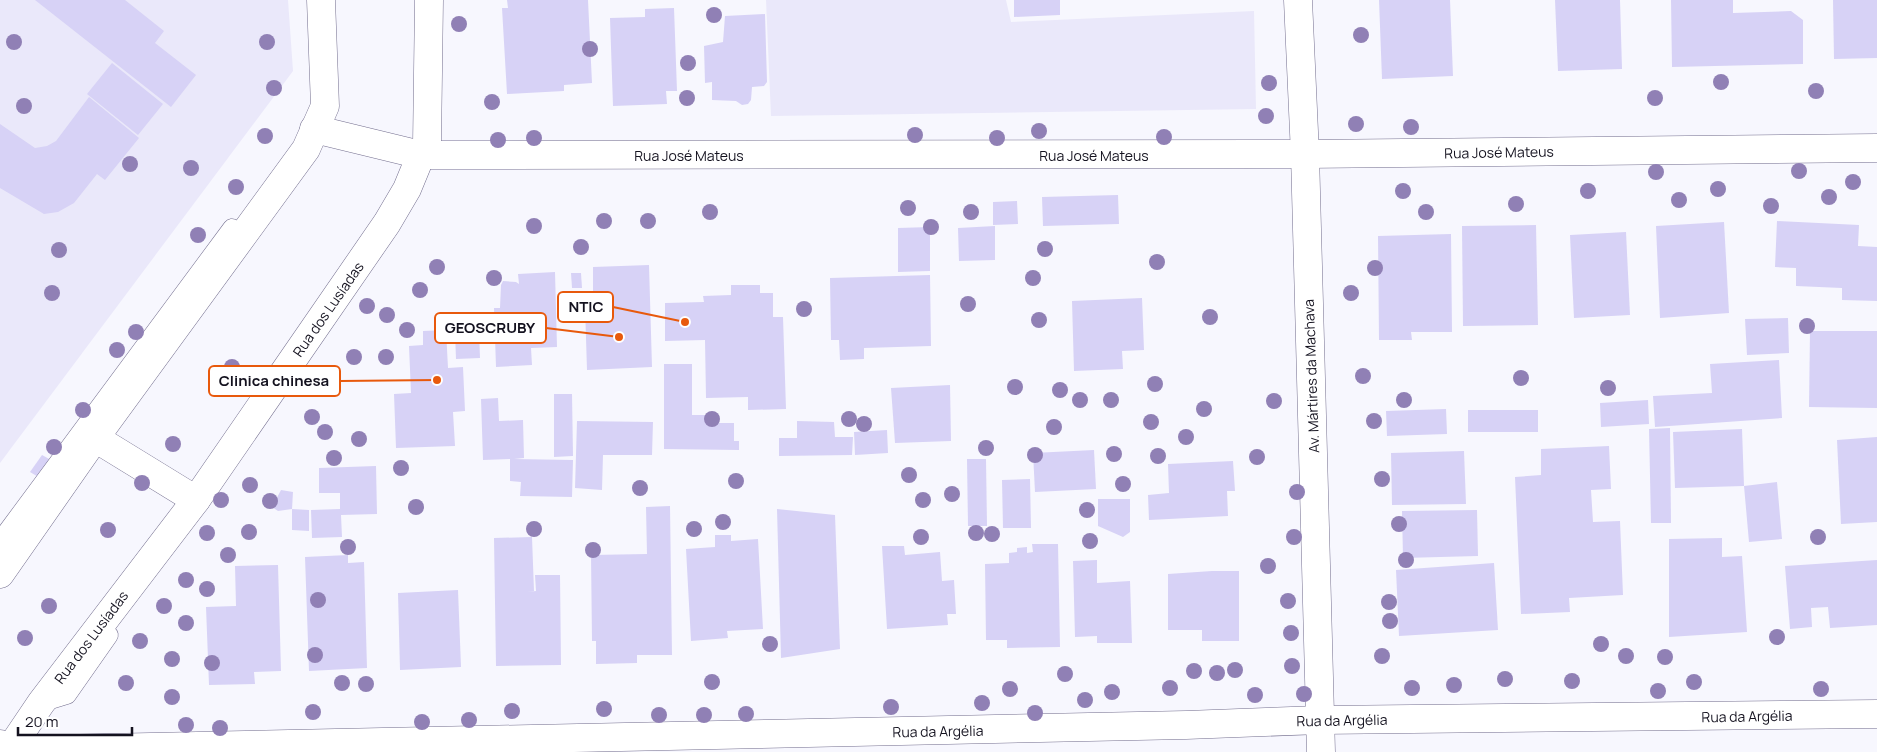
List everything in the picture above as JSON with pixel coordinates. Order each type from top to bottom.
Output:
[{"type":"street","points":[[0,574],[315,128],[321,0]]},
{"type":"street","name":"Rua dos Lusíadas","points":[[6,749],[196,500],[387,223],[407,189],[424,150],[428,64],[428,0]]},
{"type":"street","name":"Av. Mártires da Machava","points":[[1298,0],[1305,154],[1321,752]]},
{"type":"street","name":"Rua José Mateus","points":[[315,128],[424,150],[1305,154],[1877,148]]},
{"type":"street","points":[[95,438],[196,500]]},
{"type":"street","name":"Rua da Argélia","points":[[6,749],[1186,725],[1320,720],[1877,714]]},
{"type":"lane","points":[[0,541],[187,287],[289,153],[315,128],[317,99],[311,0]]},
{"type":"lane","points":[[41,703],[67,695],[403,212],[407,189]]},
{"type":"shaded area","points":[[0,0],[288,0],[293,71],[0,463]]},
{"type":"shaded area","points":[[766,0],[1006,0],[1011,22],[1254,11],[1256,109],[771,116]]},
{"type":"building","points":[[35,0],[125,0],[164,31],[155,43],[196,75],[171,107]]},
{"type":"building","points":[[507,0],[588,0],[592,83],[564,85],[564,91],[507,94],[502,8],[508,8]]},
{"type":"building","points":[[1014,0],[1060,0],[1060,15],[1014,17]]},
{"type":"building","points":[[1379,0],[1450,0],[1453,76],[1382,79]]},
{"type":"building","points":[[1555,0],[1620,0],[1622,69],[1558,71]]},
{"type":"building","points":[[1671,0],[1733,0],[1733,13],[1791,11],[1803,20],[1803,64],[1672,67]]},
{"type":"building","points":[[1833,0],[1877,0],[1877,58],[1834,59]]},
{"type":"building","points":[[674,8],[677,91],[666,91],[667,104],[613,106],[610,18],[645,17],[645,9]]},
{"type":"building","points":[[765,14],[767,82],[764,86],[752,87],[751,100],[748,104],[742,105],[736,101],[712,100],[712,82],[705,83],[704,46],[723,42],[725,16]]},
{"type":"building","points":[[112,63],[163,104],[138,135],[87,94]]},
{"type":"building","points":[[89,97],[139,138],[105,180],[97,174],[74,203],[58,212],[44,214],[0,188],[0,124],[35,148],[47,146],[56,141]]},
{"type":"building","points":[[1118,195],[1119,224],[1043,226],[1042,197]]},
{"type":"building","points":[[1017,201],[1018,224],[993,225],[993,202]]},
{"type":"building","points":[[1777,221],[1859,225],[1858,246],[1877,247],[1877,301],[1842,300],[1842,288],[1796,286],[1796,268],[1775,267]]},
{"type":"building","points":[[1724,222],[1729,313],[1660,318],[1656,226]]},
{"type":"building","points":[[1536,225],[1538,325],[1463,326],[1462,226]]},
{"type":"building","points":[[995,226],[995,260],[959,261],[958,228]]},
{"type":"building","points":[[930,227],[930,271],[898,272],[898,228]]},
{"type":"building","points":[[1626,232],[1630,315],[1574,318],[1570,235]]},
{"type":"building","points":[[1451,234],[1452,332],[1411,332],[1412,340],[1379,340],[1378,236]]},
{"type":"building","points":[[649,265],[652,367],[587,370],[585,306],[593,305],[593,267]]},
{"type":"building","points":[[555,272],[557,347],[531,348],[532,365],[496,367],[494,308],[500,308],[501,285],[503,281],[519,284],[518,274]]},
{"type":"building","points":[[571,273],[581,273],[582,288],[572,288]]},
{"type":"building","points":[[930,275],[931,346],[864,348],[864,359],[840,360],[839,340],[831,340],[830,278]]},
{"type":"building","points":[[731,285],[760,285],[760,293],[773,293],[773,317],[783,317],[786,409],[748,410],[748,397],[706,398],[705,340],[665,341],[665,303],[704,302],[703,296],[731,295]]},
{"type":"building","points":[[1142,298],[1144,350],[1122,351],[1123,369],[1074,371],[1072,301]]},
{"type":"building","points":[[1788,318],[1789,353],[1747,355],[1745,319]]},
{"type":"building","points":[[446,330],[448,368],[463,367],[465,411],[453,412],[455,446],[396,448],[394,394],[411,393],[409,346],[423,345],[423,331]]},
{"type":"building","points":[[479,331],[480,358],[456,359],[455,332]]},
{"type":"building","points":[[1810,331],[1877,331],[1877,408],[1809,407]]},
{"type":"building","points":[[1779,360],[1782,418],[1655,427],[1653,396],[1712,393],[1710,364]]},
{"type":"building","points":[[664,364],[692,364],[692,415],[719,415],[719,423],[734,423],[734,441],[739,441],[739,450],[664,449]]},
{"type":"building","points":[[950,385],[951,441],[895,443],[891,388]]},
{"type":"building","points":[[554,394],[572,394],[573,456],[554,457]]},
{"type":"building","points":[[498,398],[499,421],[523,420],[524,458],[514,459],[573,460],[572,497],[520,496],[521,482],[510,481],[510,459],[483,460],[481,399]]},
{"type":"building","points":[[1648,400],[1649,424],[1601,427],[1600,403]]},
{"type":"building","points":[[1446,409],[1447,434],[1387,436],[1386,411]]},
{"type":"building","points":[[1468,410],[1538,410],[1538,432],[1468,432]]},
{"type":"building","points":[[577,421],[653,422],[652,455],[603,455],[602,490],[575,488]]},
{"type":"building","points":[[797,421],[834,422],[835,437],[853,437],[852,455],[779,456],[779,438],[797,438]]},
{"type":"building","points":[[1670,428],[1671,523],[1651,523],[1649,429]]},
{"type":"building","points":[[1742,429],[1744,486],[1675,488],[1673,432]]},
{"type":"building","points":[[887,430],[888,453],[855,455],[854,432]]},
{"type":"building","points":[[1877,437],[1877,522],[1841,524],[1837,440]]},
{"type":"building","points":[[1609,446],[1611,489],[1591,490],[1593,522],[1620,521],[1623,595],[1569,598],[1570,612],[1521,614],[1515,477],[1541,475],[1541,449]]},
{"type":"building","points":[[1094,450],[1096,489],[1035,492],[1033,453]]},
{"type":"building","points":[[1464,451],[1466,504],[1392,505],[1391,453]]},
{"type":"building","points":[[42,455],[51,460],[40,478],[30,472]]},
{"type":"building","points":[[967,459],[986,459],[987,526],[968,526]]},
{"type":"building","points":[[1233,461],[1235,491],[1227,491],[1228,516],[1149,520],[1148,495],[1169,493],[1168,464]]},
{"type":"building","points":[[376,466],[377,514],[341,515],[342,537],[312,538],[311,510],[340,509],[340,493],[319,493],[319,468]]},
{"type":"building","points":[[1030,479],[1031,528],[1003,528],[1002,480]]},
{"type":"building","points":[[1777,482],[1782,539],[1749,542],[1744,486]]},
{"type":"building","points":[[281,490],[293,492],[292,509],[278,511],[272,507]]},
{"type":"building","points":[[1098,499],[1130,499],[1130,532],[1123,537],[1098,526]]},
{"type":"building","points":[[670,506],[672,655],[637,655],[637,663],[596,664],[596,641],[592,641],[591,555],[647,554],[646,507]]},
{"type":"building","points":[[292,509],[309,510],[309,531],[292,530]]},
{"type":"building","points":[[777,509],[835,515],[840,649],[781,658]]},
{"type":"building","points":[[1477,510],[1478,556],[1403,558],[1402,511]]},
{"type":"building","points":[[715,535],[731,535],[731,541],[758,539],[763,629],[727,631],[728,638],[691,641],[686,549],[715,547]]},
{"type":"building","points":[[532,537],[534,591],[527,592],[536,591],[535,575],[560,575],[561,665],[496,666],[494,538]]},
{"type":"building","points":[[1722,538],[1722,557],[1742,556],[1747,632],[1669,637],[1669,539]]},
{"type":"building","points":[[1032,544],[1058,544],[1060,647],[1007,648],[1007,640],[986,640],[985,564],[1009,563],[1009,553],[1017,552],[1017,548],[1027,547],[1027,553],[1033,552]]},
{"type":"building","points":[[882,546],[904,546],[905,555],[940,552],[942,581],[954,580],[956,614],[947,614],[948,625],[887,629]]},
{"type":"building","points":[[348,555],[348,563],[364,562],[367,668],[309,671],[305,557]]},
{"type":"building","points":[[1097,560],[1097,583],[1130,581],[1132,643],[1097,643],[1097,636],[1075,637],[1073,561]]},
{"type":"building","points":[[1877,560],[1877,625],[1830,628],[1828,607],[1811,608],[1812,627],[1790,629],[1785,566]]},
{"type":"building","points":[[1494,563],[1498,630],[1399,636],[1396,570]]},
{"type":"building","points":[[278,565],[281,671],[254,672],[255,684],[209,685],[206,607],[236,606],[235,566]]},
{"type":"building","points":[[1239,571],[1239,641],[1202,641],[1202,630],[1168,630],[1168,574]]},
{"type":"building","points":[[458,590],[461,667],[400,670],[398,593]]},
{"type":"place","name":"NTIC","points":[[685,322]]},
{"type":"place","name":"GEOSCRUBY","points":[[619,337]]},
{"type":"place","name":"Clinica chinesa","points":[[437,380]]}]
